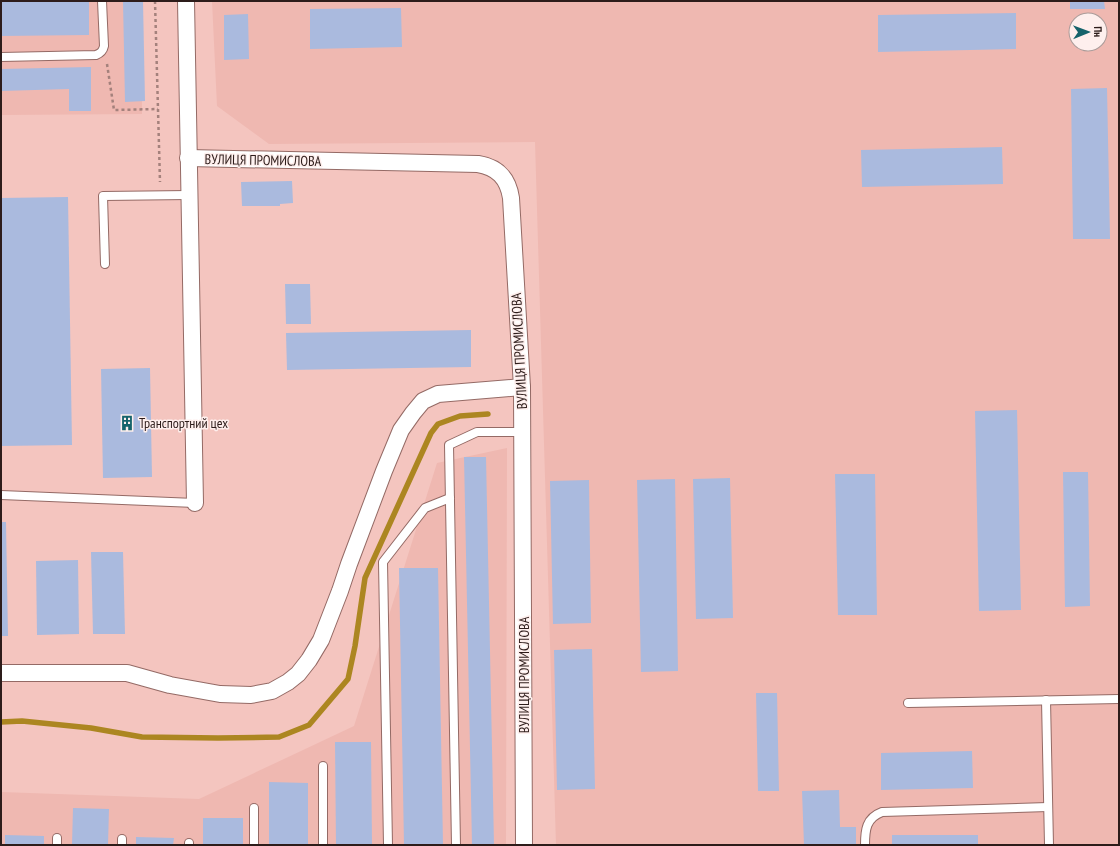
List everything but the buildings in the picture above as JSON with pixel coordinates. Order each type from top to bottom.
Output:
[{"type":"street","name":"ВУЛИЦЯ ПРОМИСЛОВА","points":[[186,1],[195,503]]},
{"type":"street","name":"ВУЛИЦЯ ПРОМИСЛОВА","points":[[188,158],[478,164],[494,169],[501,174],[506,181],[511,198],[522,387],[524,845]]},
{"type":"street","points":[[1,674],[127,673],[170,685],[220,694],[251,695],[272,691],[283,685],[298,674],[309,660],[321,640],[340,592],[348,564],[384,471],[401,430],[413,413],[423,401],[438,394],[522,387]]},
{"type":"lane","points":[[1,57],[96,55],[100,53],[104,46],[102,1]]},
{"type":"lane","points":[[105,264],[103,196],[189,195]]},
{"type":"lane","points":[[456,845],[449,445],[477,432],[522,432]]},
{"type":"lane","points":[[1,495],[195,503]]},
{"type":"lane","points":[[388,845],[383,562],[425,508],[450,498]]},
{"type":"lane","points":[[908,703],[1119,699]]},
{"type":"lane","points":[[1046,700],[1049,845]]},
{"type":"lane","points":[[323,766],[323,845]]},
{"type":"lane","points":[[865,845],[865,834],[868,823],[871,818],[882,812],[1048,807]]},
{"type":"lane","points":[[254,808],[254,845]]},
{"type":"path","points":[[155,1],[160,196]]},
{"type":"path","points":[[104,46],[114,110],[158,109]]},
{"type":"shaded area","points":[[1,1],[141,1],[142,114],[1,115]]},
{"type":"shaded area","points":[[212,1],[1119,1],[1119,845],[556,845],[535,142],[269,144],[217,106]]},
{"type":"shaded area","points":[[507,448],[506,845],[1,845],[1,792],[199,799],[354,726],[437,463]]},
{"type":"waterway","points":[[1,722],[22,721],[91,728],[142,737],[218,738],[279,737],[309,725],[348,679],[355,646],[365,578],[431,433],[438,424],[460,416],[488,414]]},
{"type":"place","name":"Транспортний цех","points":[[127,423]]}]
